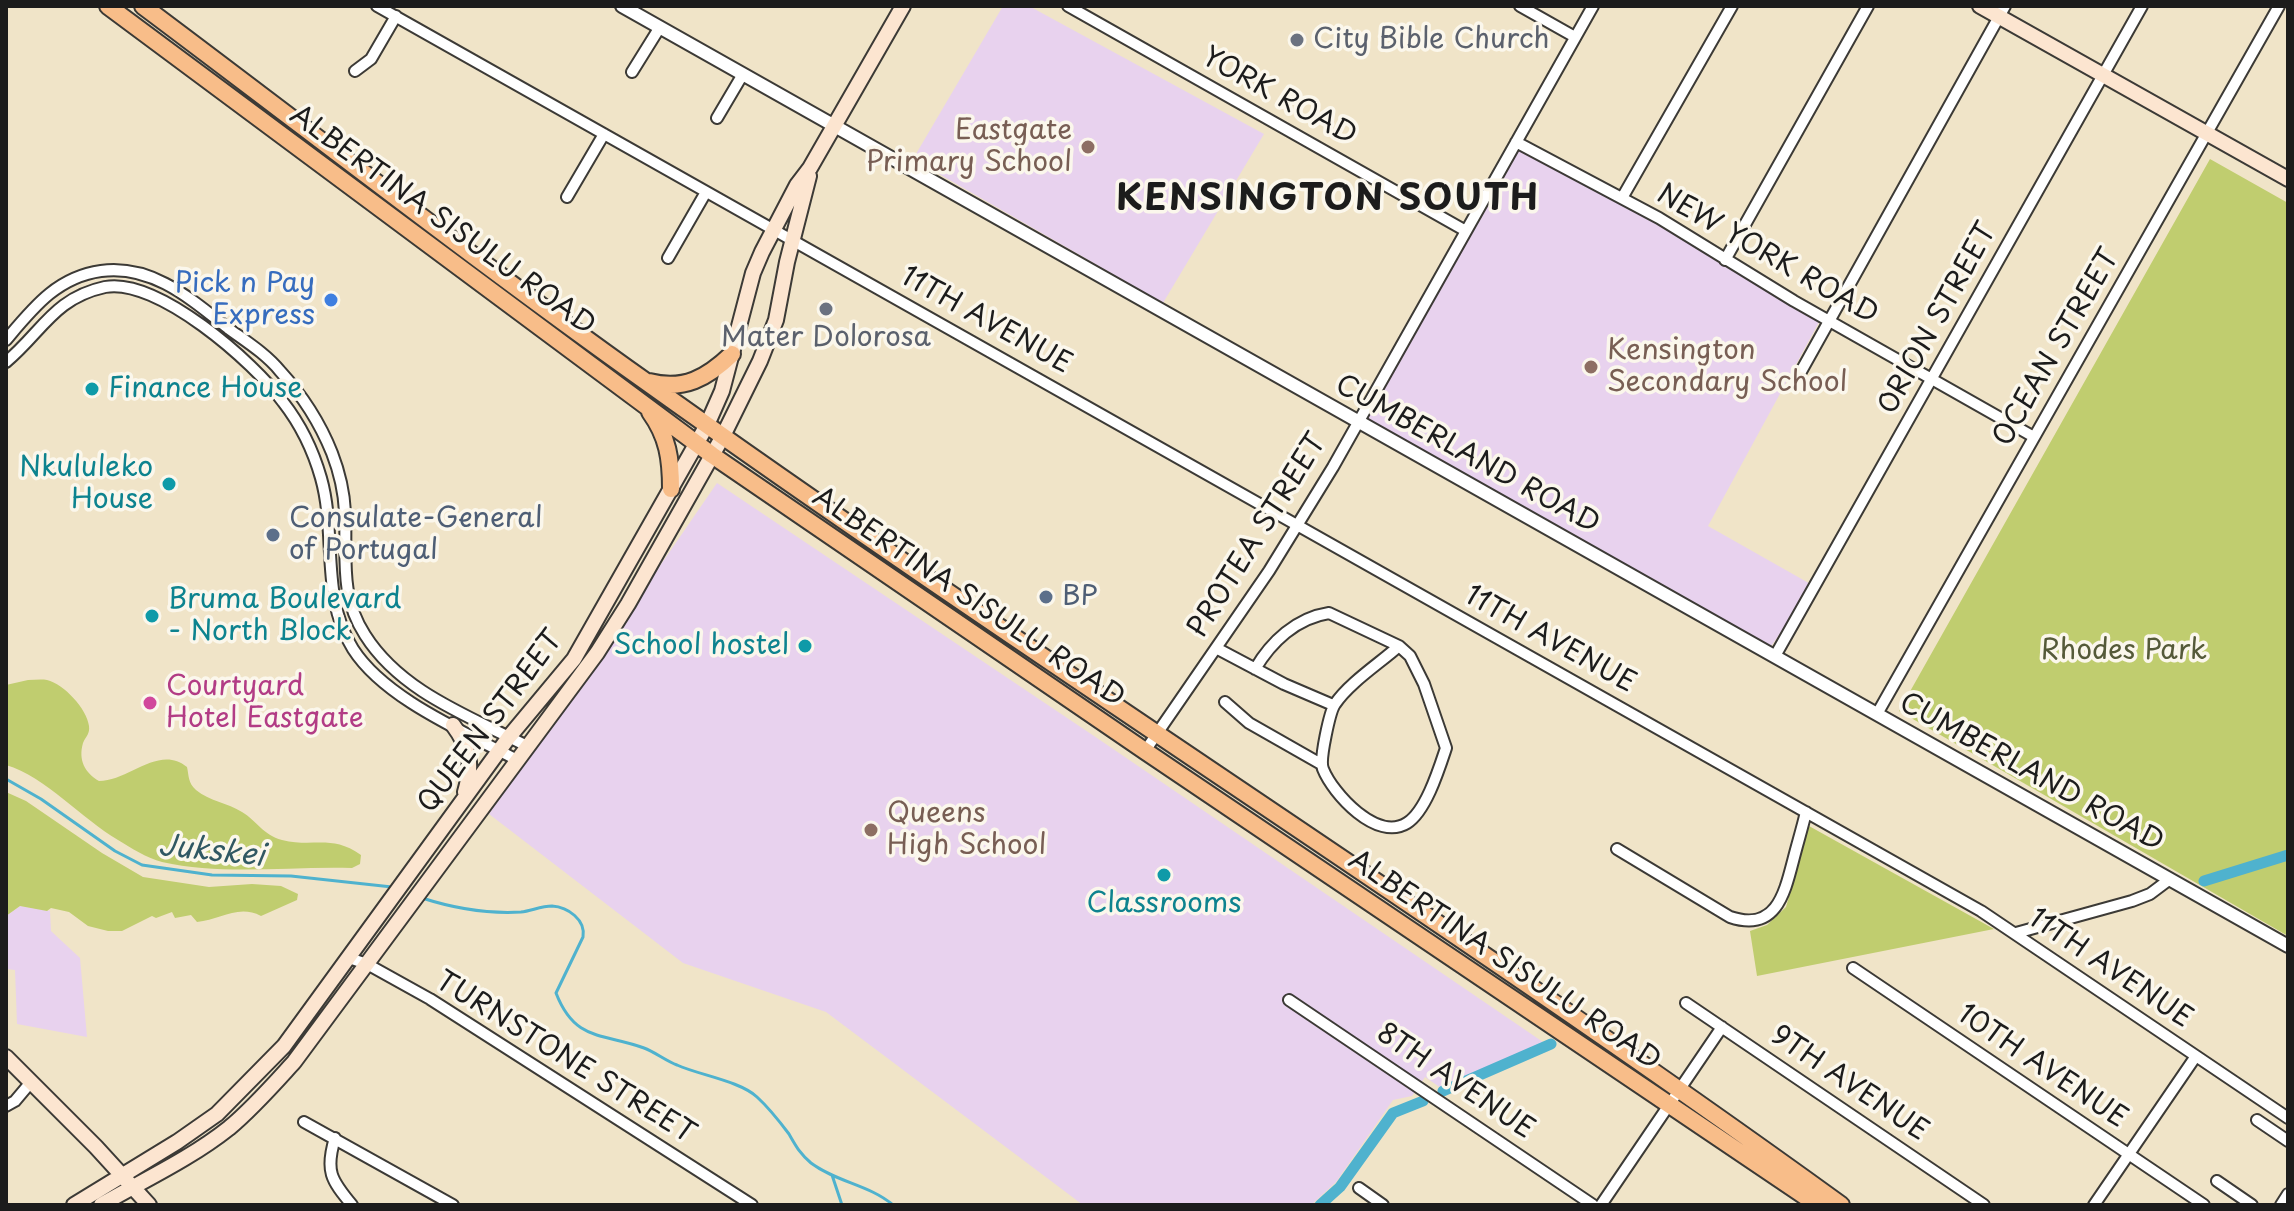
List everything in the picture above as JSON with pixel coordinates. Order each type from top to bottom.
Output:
[{"type":"main road","name":"ALBERTINA SISULU ROAD","points":[[108,6],[712,455],[1818,1205]]},
{"type":"main road","name":"ALBERTINA SISULU ROAD","points":[[143,6],[707,425],[1679,1088],[1841,1205]]},
{"type":"main road","name":"QUEEN STREET","points":[[74,1205],[204,1123],[240,1093],[284,1046],[509,737],[580,651],[707,425],[722,391],[753,273],[773,229],[903,6]]},
{"type":"main road","points":[[1980,6],[2002,11],[2103,75],[2288,179]]},
{"type":"main road","name":"QUEEN STREET","points":[[101,1205],[208,1143],[263,1097],[303,1052],[616,624],[723,436],[771,337],[810,168]]},
{"type":"main road","points":[[644,380],[662,385],[688,384],[707,376],[732,354]]},
{"type":"main road","points":[[642,400],[666,438],[671,459],[671,489]]},
{"type":"main road","points":[[453,725],[466,744],[469,756],[470,773],[463,801]]},
{"type":"main road","points":[[6,1057],[149,1205]]},
{"type":"main road","points":[[96,1147],[127,1159],[151,1156]]},
{"type":"street","name":"11TH AVENUE","points":[[377,6],[2016,933],[2288,1118]]},
{"type":"street","name":"CUMBERLAND ROAD","points":[[622,6],[2288,946]]},
{"type":"street","name":"YORK ROAD","points":[[1068,6],[1466,231]]},
{"type":"street","points":[[1520,6],[1575,37]]},
{"type":"street","name":"PROTEA STREET","points":[[1145,751],[1297,525],[1593,6]]},
{"type":"street","points":[[1622,198],[1732,6]]},
{"type":"street","points":[[1725,260],[1868,6]]},
{"type":"street","name":"ORION STREET","points":[[1775,656],[2142,6]]},
{"type":"street","name":"OCEAN STREET","points":[[1877,714],[2279,6]]},
{"type":"street","points":[[1799,375],[2002,11]]},
{"type":"street","points":[[355,71],[371,59],[396,16]]},
{"type":"street","points":[[632,72],[660,27]]},
{"type":"street","points":[[717,118],[743,74]]},
{"type":"street","points":[[567,197],[604,134]]},
{"type":"street","name":"NEW YORK ROAD","points":[[1516,142],[1622,198],[2034,437]]},
{"type":"street","points":[[668,258],[706,192]]},
{"type":"street","points":[[6,340],[39,301],[58,286],[86,274],[113,270],[130,271],[164,282],[234,332],[281,371],[300,395],[328,445],[345,510],[347,594],[351,610],[378,654],[409,682],[459,713],[527,746]]},
{"type":"street","points":[[6,362],[65,303],[108,287],[135,288],[161,299],[225,345],[275,391],[309,443],[321,477],[329,516],[331,576],[337,615],[352,647],[370,671],[390,688],[517,760]]},
{"type":"street","points":[[225,345],[234,332]]},
{"type":"street","points":[[1225,702],[1249,723],[1321,764],[1343,802],[1375,821],[1396,828],[1406,824],[1420,811],[1446,748],[1424,684],[1410,656],[1399,646],[1334,614],[1324,613],[1276,638],[1255,669]]},
{"type":"street","points":[[1321,764],[1333,705],[1399,646]]},
{"type":"street","points":[[1216,648],[1333,705]]},
{"type":"street","points":[[1617,849],[1730,917],[1751,921],[1773,911],[1782,898],[1806,812]]},
{"type":"street","points":[[2016,933],[2132,901],[2150,894],[2170,879]]},
{"type":"street","name":"TURNSTONE STREET","points":[[349,958],[367,964],[430,999],[752,1205]]},
{"type":"street","name":"10TH AVENUE","points":[[1853,968],[2204,1205]]},
{"type":"street","name":"8TH AVENUE","points":[[1289,1000],[1593,1205]]},
{"type":"street","name":"9TH AVENUE","points":[[1686,1003],[1984,1205]]},
{"type":"street","points":[[1601,1205],[1722,1027]]},
{"type":"street","points":[[2094,1205],[2196,1056]]},
{"type":"street","points":[[6,1106],[15,1101],[31,1082]]},
{"type":"street","points":[[2257,1120],[2288,1141]]},
{"type":"street","points":[[304,1122],[453,1205]]},
{"type":"street","points":[[335,1138],[329,1166],[331,1175],[352,1205]]},
{"type":"street","points":[[2217,1181],[2252,1205]]},
{"type":"street","points":[[1359,1188],[1383,1205]]},
{"type":"street","points":[[2281,1205],[2288,1194]]},
{"type":"shaded area","name":"Eastgate Primary School","points":[[1003,6],[1029,6],[1264,134],[1163,303],[913,159]]},
{"type":"shaded area","name":"Kensington Secondary School","points":[[1519,137],[1824,313],[1708,526],[1814,586],[1769,649],[1356,420]]},
{"type":"shaded area","name":"Queens High School","points":[[717,483],[1543,1042],[1441,1088],[1425,1077],[1412,1096],[1393,1100],[1336,1182],[1311,1205],[1083,1205],[826,1012],[683,963],[489,814]]},
{"type":"shaded area","points":[[20,906],[50,911],[51,931],[80,958],[87,1037],[17,1024],[15,970],[6,969],[6,916]]},
{"type":"green space","name":"Rhodes Park","points":[[2210,159],[2288,203],[2288,936],[1899,711]]},
{"type":"green space","points":[[28,680],[54,682],[79,705],[89,729],[83,743],[82,760],[86,770],[99,781],[121,776],[155,761],[176,761],[187,767],[190,782],[196,790],[242,812],[270,835],[293,842],[340,845],[361,855],[360,864],[352,868],[209,869],[162,862],[134,849],[104,831],[50,788],[6,765],[6,685]]},
{"type":"green space","points":[[6,792],[26,801],[143,877],[209,887],[252,884],[281,886],[298,894],[297,900],[261,916],[237,912],[197,922],[191,915],[175,918],[172,912],[156,918],[152,916],[122,931],[88,926],[69,912],[51,908],[47,911],[20,906],[6,916]]},
{"type":"green space","points":[[1809,826],[1994,929],[1757,976],[1750,931],[1767,925],[1786,907]]},
{"type":"waterway","name":"Jukskei","points":[[6,779],[41,799],[115,851],[142,865],[212,875],[291,876],[392,887]]},
{"type":"waterway","points":[[2204,881],[2288,855]]},
{"type":"waterway","points":[[422,898],[483,911],[521,912],[552,906],[570,912],[582,925],[583,937],[556,993],[572,1020],[592,1033],[644,1048],[677,1065],[750,1091],[774,1115],[811,1163],[893,1205]]},
{"type":"waterway","points":[[1443,1091],[1551,1044]]},
{"type":"waterway","points":[[1320,1205],[1340,1187],[1393,1113],[1423,1101]]},
{"type":"waterway","points":[[832,1175],[842,1205]]},
{"type":"place","name":"City Bible Church","points":[[1297,40]]},
{"type":"place","name":"Eastgate Primary School","points":[[1088,147]]},
{"type":"place","name":"Pick n Pay Express","points":[[331,300]]},
{"type":"place","name":"Mater Dolorosa","points":[[826,309]]},
{"type":"place","name":"Kensington Secondary School","points":[[1591,367]]},
{"type":"place","name":"Finance House","points":[[92,389]]},
{"type":"place","name":"Nkululeko House","points":[[169,484]]},
{"type":"place","name":"Consulate-General of Portugal","points":[[273,535]]},
{"type":"place","name":"BP","points":[[1046,597]]},
{"type":"place","name":"Bruma Boulevard - North Block","points":[[152,616]]},
{"type":"place","name":"School hostel","points":[[805,646]]},
{"type":"place","name":"Courtyard Hotel Eastgate","points":[[150,703]]},
{"type":"place","name":"Queens High School","points":[[871,830]]},
{"type":"place","name":"Classrooms","points":[[1164,875]]},
{"type":"district","name":"KENSINGTON SOUTH","points":[[1328,200]]}]
